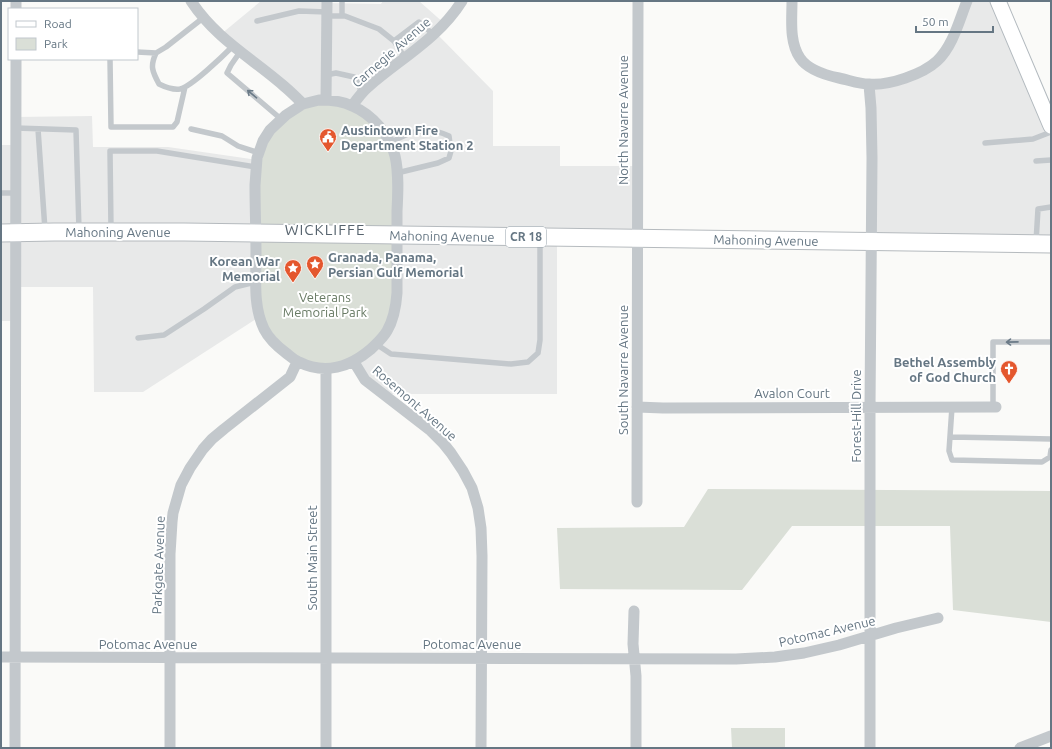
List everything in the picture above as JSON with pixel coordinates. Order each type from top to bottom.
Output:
[{"type":"main road","name":"Mahoning Avenue","points":[[8,233],[256,233],[1043,244]]},
{"type":"street","points":[[191,1],[214,30],[285,87],[303,104]]},
{"type":"street","name":"Carnegie Avenue","points":[[352,106],[367,88],[440,30],[456,11],[462,1]]},
{"type":"street","name":"North Navarre Avenue","points":[[637,238],[638,1]]},
{"type":"street","points":[[792,1],[793,37],[796,51],[805,64],[824,74],[869,84],[888,83],[900,80],[932,66],[946,50],[953,37],[967,1]]},
{"type":"street","points":[[998,1],[1051,126]]},
{"type":"street","points":[[326,10],[326,100]]},
{"type":"street","points":[[15,748],[15,657],[8,233],[15,194],[16,60]]},
{"type":"street","name":"Forest-Hill Drive","points":[[869,84],[872,158],[870,748]]},
{"type":"street","points":[[326,100],[352,106],[367,115],[379,126],[390,142],[395,156],[397,173],[397,235],[396,306],[393,318],[387,331],[381,340],[354,362],[326,369],[297,362],[276,344],[264,330],[259,317],[256,282],[256,166],[263,141],[270,130],[281,119],[303,104],[326,100]]},
{"type":"street","name":"South Navarre Avenue","points":[[637,238],[637,502]]},
{"type":"street","name":"Parkgate Avenue","points":[[170,748],[170,554],[175,504],[190,468],[203,449],[224,429],[290,377],[297,362]]},
{"type":"street","name":"Rosemont Avenue","points":[[354,362],[365,380],[431,431],[443,443],[464,471],[472,488],[478,508],[481,528],[481,748]]},
{"type":"street","name":"South Main Street","points":[[326,369],[326,748]]},
{"type":"street","name":"Avalon Court","points":[[637,407],[994,407]]},
{"type":"street","points":[[634,611],[636,748]]},
{"type":"street","name":"Potomac Avenue","points":[[1,657],[736,659],[775,657],[804,653],[938,618]]},
{"type":"street","points":[[1020,748],[1051,736]]},
{"type":"lane","points":[[342,1],[342,16]]},
{"type":"lane","points":[[257,21],[299,11],[326,10],[379,29],[394,41],[405,58]]},
{"type":"lane","points":[[138,52],[156,53],[166,48],[203,18]]},
{"type":"lane","points":[[394,41],[419,22],[434,35]]},
{"type":"lane","points":[[156,53],[152,61],[152,68],[159,84],[168,88],[180,89],[185,87],[237,49]]},
{"type":"lane","points":[[237,49],[227,73],[281,119]]},
{"type":"lane","points":[[110,60],[111,127],[173,127],[177,122],[185,87]]},
{"type":"lane","points":[[326,75],[336,73],[354,78],[363,93]]},
{"type":"lane","points":[[15,128],[76,130],[79,232]]},
{"type":"lane","points":[[38,129],[45,232]]},
{"type":"lane","points":[[191,129],[222,136],[238,146],[259,153]]},
{"type":"lane","points":[[390,142],[407,134],[427,130],[440,131],[449,136],[451,151],[449,158],[438,163],[397,173]]},
{"type":"lane","points":[[985,143],[1033,139],[1051,132]]},
{"type":"lane","points":[[111,232],[110,151],[157,151],[256,166]]},
{"type":"lane","points":[[1036,161],[1051,160]]},
{"type":"lane","points":[[1,193],[15,194]]},
{"type":"lane","points":[[1043,244],[1038,209],[1051,207]]},
{"type":"lane","points":[[376,344],[390,354],[511,364],[528,362],[538,353],[540,340],[540,237]]},
{"type":"lane","points":[[138,338],[164,335],[235,287],[256,282]]},
{"type":"lane","points":[[994,407],[993,342],[1051,342]]},
{"type":"lane","points":[[952,407],[949,451],[952,460],[1042,462],[1050,457],[1051,450]]},
{"type":"lane","points":[[950,437],[1051,440]]},
{"type":"shaded area","points":[[261,1],[327,1],[327,3],[381,4],[383,1],[419,1],[445,24],[436,33],[493,91],[493,146],[560,146],[560,166],[637,166],[637,238],[557,237],[557,394],[383,394],[354,362],[303,104],[220,35]]},
{"type":"shaded area","points":[[967,1],[998,1],[1051,126],[1051,244],[871,241],[869,85],[932,65]]},
{"type":"shaded area","points":[[92,116],[93,147],[168,147],[257,160],[259,317],[143,392],[94,392],[93,287],[15,287],[15,321],[1,321],[1,145],[15,145],[15,117]]},
{"type":"green space","name":"Veterans Memorial Park","points":[[319,100],[352,106],[391,145],[397,293],[381,340],[334,368],[297,362],[259,317],[255,185],[270,130]]},
{"type":"green space","points":[[708,489],[1051,491],[1051,622],[953,610],[950,526],[792,526],[742,590],[560,589],[557,528],[684,527]]},
{"type":"green space","points":[[731,728],[785,728],[785,748],[732,748]]},
{"type":"place","name":"Austintown Fire Department Station 2","points":[[328,152]]},
{"type":"place","name":"Granada, Panama, Persian Gulf Memorial","points":[[315,279]]},
{"type":"place","name":"Korean War Memorial","points":[[293,283]]},
{"type":"place","name":"Bethel Assembly of God Church","points":[[1009,384]]},
{"type":"district","name":"WICKLIFFE","points":[[325,230]]}]
